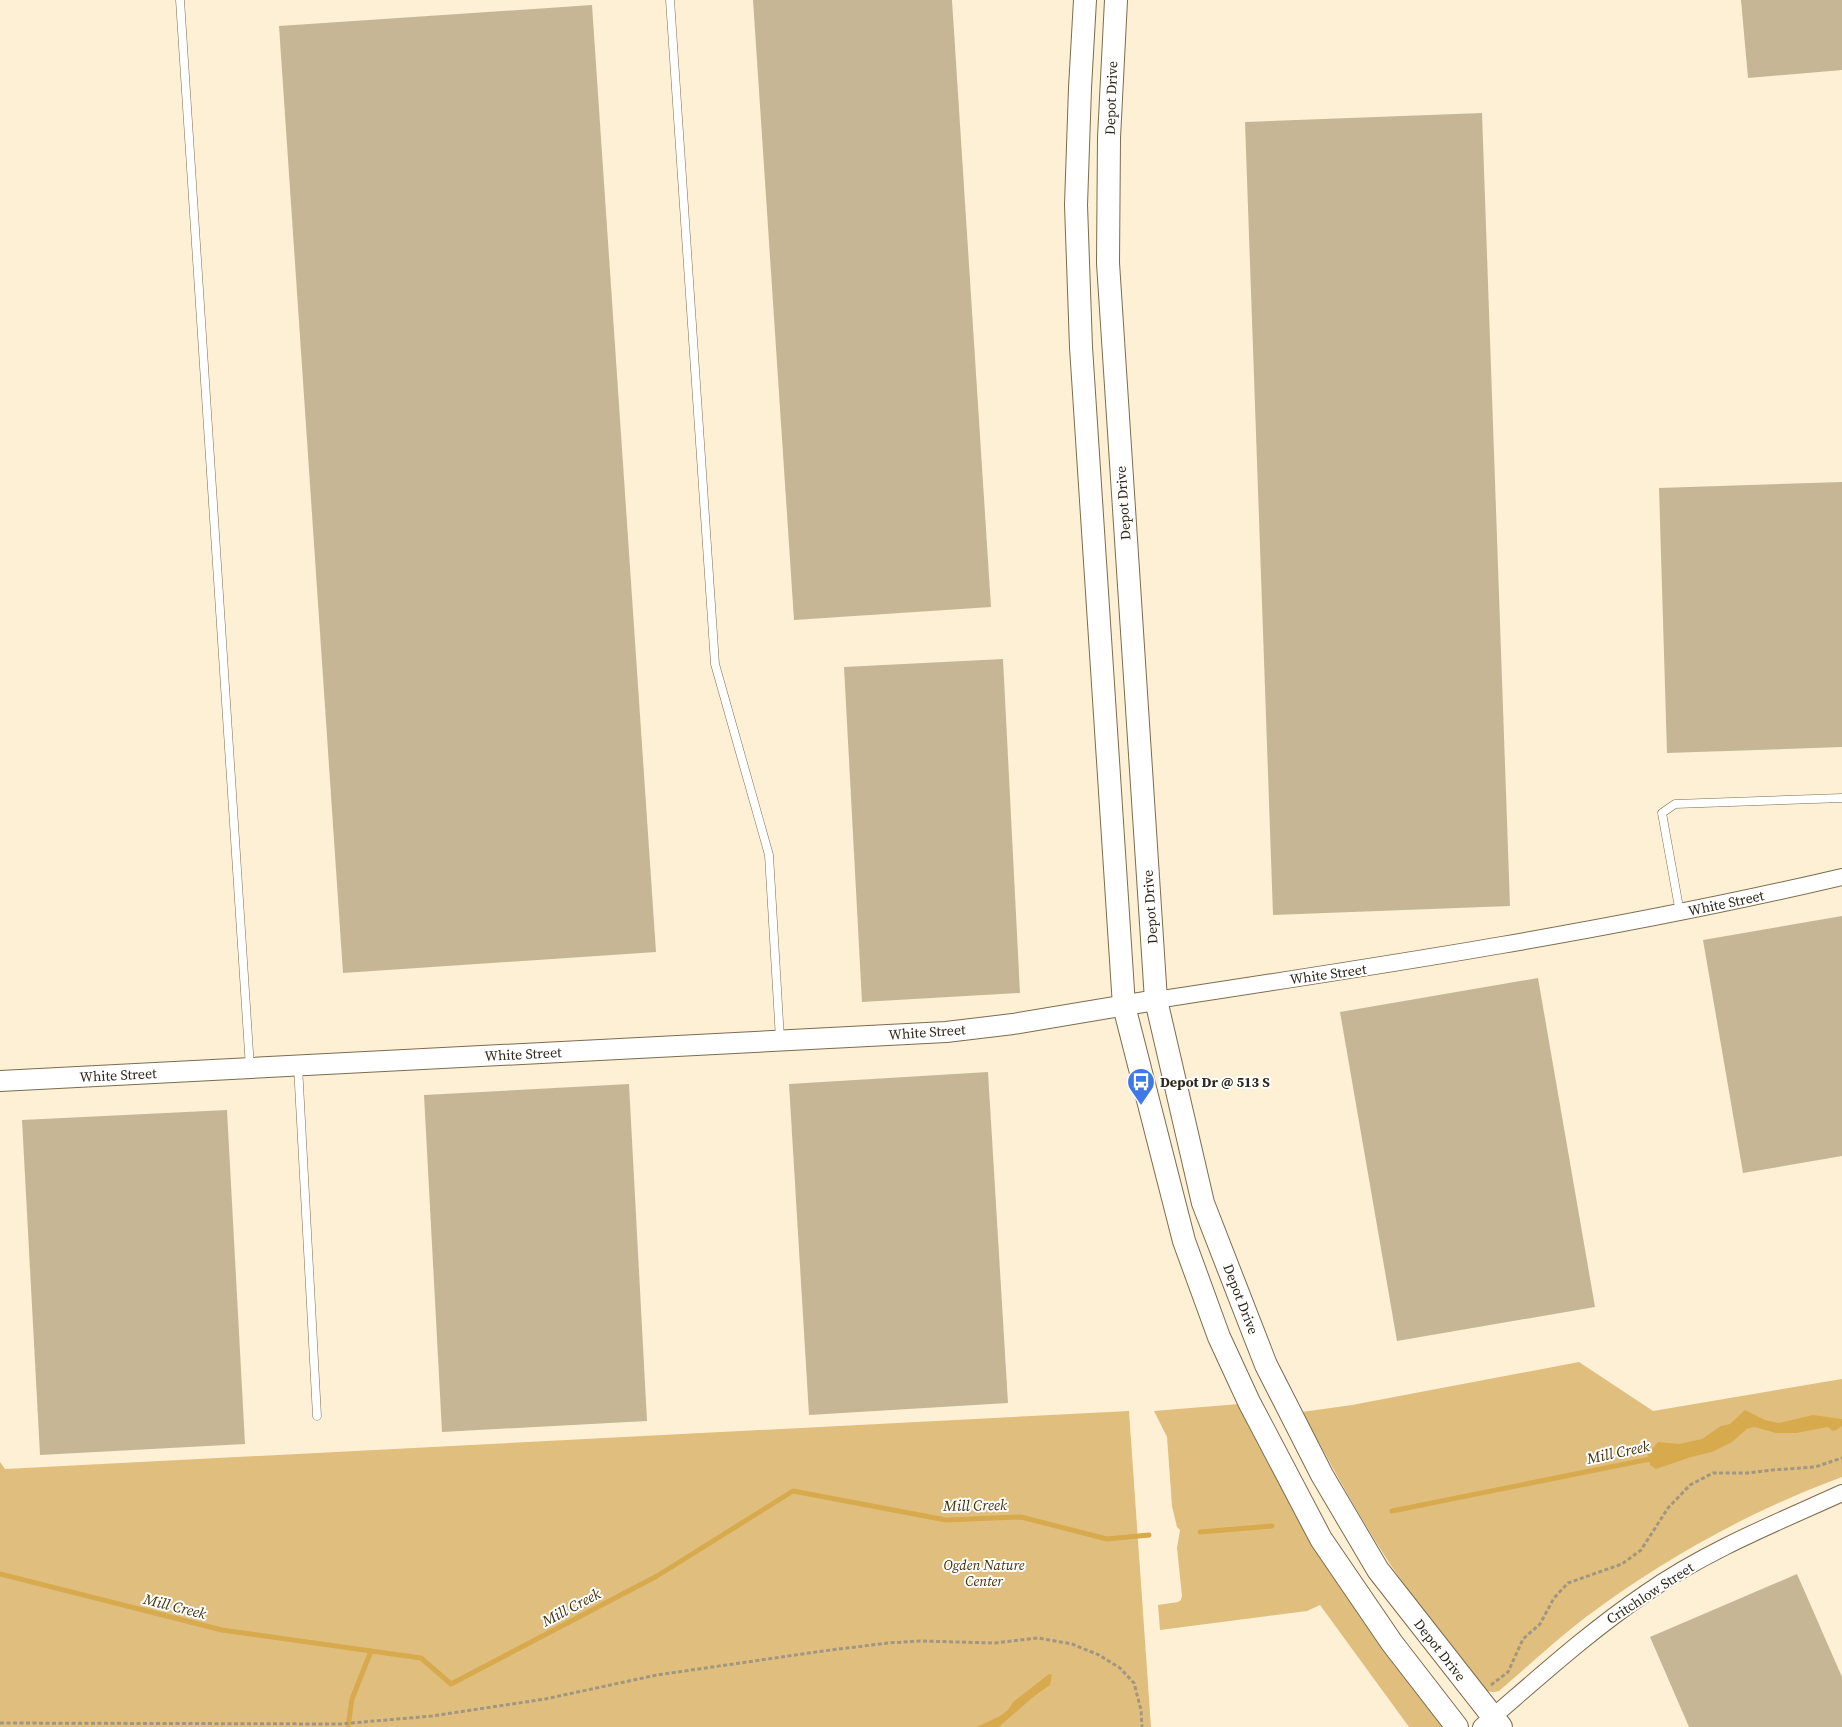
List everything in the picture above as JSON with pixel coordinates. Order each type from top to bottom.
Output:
[{"type":"main road","points":[[1085,0],[1076,205],[1080,338],[1124,1006],[1184,1241],[1219,1337],[1249,1402],[1321,1539],[1392,1643],[1458,1727]]},
{"type":"main road","name":"Depot Drive","points":[[1116,0],[1110,133],[1108,263],[1156,1000],[1203,1203],[1266,1365],[1322,1475],[1378,1570],[1492,1724]]},
{"type":"street","name":"White Street","points":[[0,1081],[946,1032],[1013,1024],[1156,1000],[1400,964],[1680,912],[1842,877]]},
{"type":"street","name":"Critchlow Street","points":[[1492,1724],[1586,1636],[1647,1592],[1706,1556],[1842,1493]]},
{"type":"lane","points":[[180,0],[250,1068]]},
{"type":"lane","points":[[670,0],[715,664],[769,855],[780,1040]]},
{"type":"lane","points":[[1680,912],[1662,813],[1675,804],[1842,798]]},
{"type":"lane","points":[[298,1066],[317,1416]]},
{"type":"path","points":[[1490,1686],[1508,1672],[1523,1639],[1540,1624],[1554,1598],[1568,1583],[1622,1564],[1641,1550],[1668,1508],[1690,1485],[1713,1473],[1747,1473],[1815,1468],[1842,1458]]},
{"type":"path","points":[[0,1723],[340,1724],[432,1716],[545,1699],[658,1675],[822,1651],[896,1642],[995,1643],[1038,1638],[1072,1644],[1099,1655],[1120,1668],[1134,1683],[1141,1710],[1142,1727]]},
{"type":"green space","points":[[1579,1362],[1653,1411],[1842,1379],[1842,1477],[1774,1505],[1677,1556],[1616,1595],[1586,1617],[1499,1691],[1489,1691],[1484,1689],[1447,1643],[1390,1564],[1355,1508],[1302,1412],[1352,1405]]},
{"type":"green space","points":[[1239,1404],[1290,1504],[1446,1727],[1409,1727],[1320,1605],[1307,1611],[1160,1630],[1158,1605],[1178,1602],[1182,1596],[1177,1548],[1180,1530],[1177,1527],[1172,1506],[1167,1437],[1154,1411]]},
{"type":"green space","name":"Ogden Nature Center","points":[[1129,1411],[1151,1727],[0,1727],[0,1462],[5,1469]]},
{"type":"shaded area","points":[[1745,1410],[1765,1420],[1779,1423],[1813,1415],[1842,1419],[1842,1426],[1833,1431],[1828,1427],[1796,1433],[1776,1433],[1754,1427],[1747,1429],[1732,1442],[1712,1452],[1656,1469],[1650,1465],[1648,1454],[1658,1442],[1679,1444],[1702,1439],[1721,1426],[1730,1424]]},
{"type":"shaded area","points":[[1049,1674],[1052,1675],[1050,1685],[1033,1697],[999,1727],[977,1727],[1000,1716],[1008,1710],[1013,1702]]},
{"type":"building","points":[[753,0],[952,0],[991,607],[794,620]]},
{"type":"building","points":[[1741,0],[1842,0],[1842,70],[1748,78]]},
{"type":"building","points":[[592,5],[656,952],[343,973],[279,26]]},
{"type":"building","points":[[1482,113],[1510,906],[1273,915],[1245,122]]},
{"type":"building","points":[[1842,482],[1842,747],[1667,753],[1659,488]]},
{"type":"building","points":[[1003,659],[1020,993],[862,1002],[844,667]]},
{"type":"building","points":[[1842,916],[1842,1156],[1743,1173],[1703,940]]},
{"type":"building","points":[[1538,978],[1595,1307],[1397,1341],[1340,1012]]},
{"type":"building","points":[[988,1072],[1008,1403],[809,1415],[789,1084]]},
{"type":"building","points":[[629,1084],[647,1421],[442,1432],[424,1095]]},
{"type":"building","points":[[227,1110],[245,1444],[40,1455],[22,1120]]},
{"type":"building","points":[[1797,1574],[1842,1677],[1842,1727],[1689,1727],[1650,1637]]},
{"type":"waterway","name":"Mill Creek","points":[[1392,1511],[1655,1458]]},
{"type":"waterway","name":"Mill Creek","points":[[0,1574],[222,1630],[421,1658],[451,1684],[657,1576],[793,1491],[946,1520],[1021,1517],[1107,1539],[1149,1535]]},
{"type":"waterway","name":"Mill Creek","points":[[1200,1532],[1272,1526]]},
{"type":"waterway","points":[[348,1727],[352,1699],[371,1651]]},
{"type":"place","name":"Depot Dr @ 513 S","points":[[1141,1106]]}]
